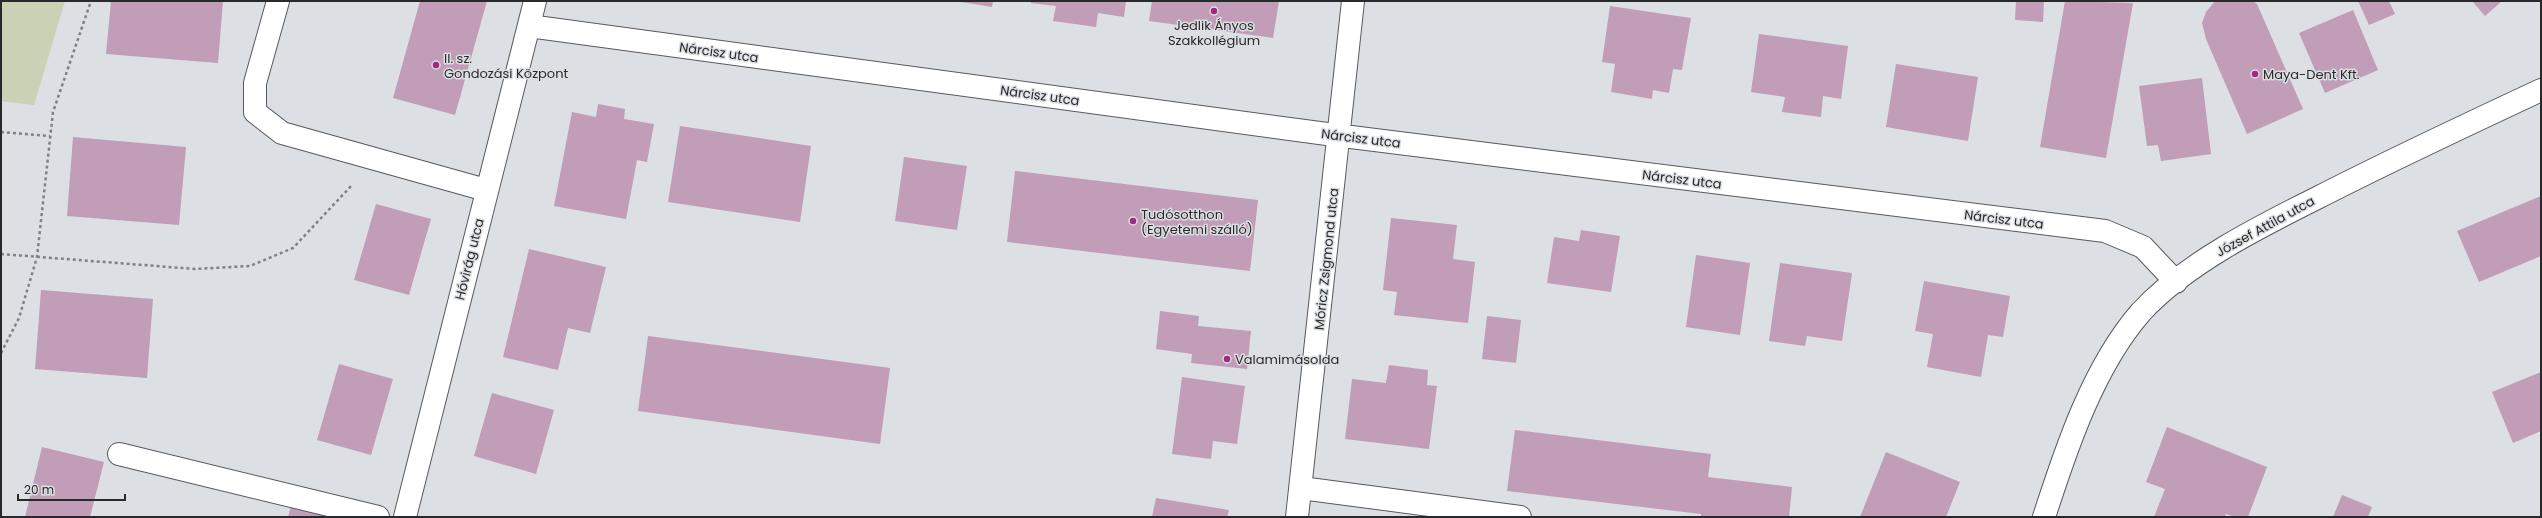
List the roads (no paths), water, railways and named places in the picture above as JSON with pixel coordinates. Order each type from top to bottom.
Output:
[{"type":"street","points":[[278,1],[255,84],[256,112],[282,133],[486,190]]},
{"type":"street","name":"Hóvirág utca","points":[[404,517],[535,1]]},
{"type":"street","name":"Móricz Zsigmond utca","points":[[1297,517],[1353,1]]},
{"type":"street","name":"Nárcisz utca","points":[[529,26],[1339,136],[2105,231],[2143,247],[2176,282]]},
{"type":"street","name":"József Attila utca","points":[[2044,517],[2082,413],[2109,358],[2141,312],[2176,282],[2208,259],[2255,229],[2405,153],[2541,90]]},
{"type":"street","points":[[119,454],[378,517]]},
{"type":"street","points":[[1301,488],[1520,517]]},
{"type":"place","name":"Jedlik Ányos Szakkollégium","points":[[1214,11]]},
{"type":"place","name":"II. sz. Gondozási Központ","points":[[436,65]]},
{"type":"place","name":"Maya-Dent Kft.","points":[[2255,74]]},
{"type":"place","name":"Tudósotthon (Egyetemi szálló)","points":[[1133,221]]},
{"type":"place","name":"Valamimásolda","points":[[1227,359]]}]
